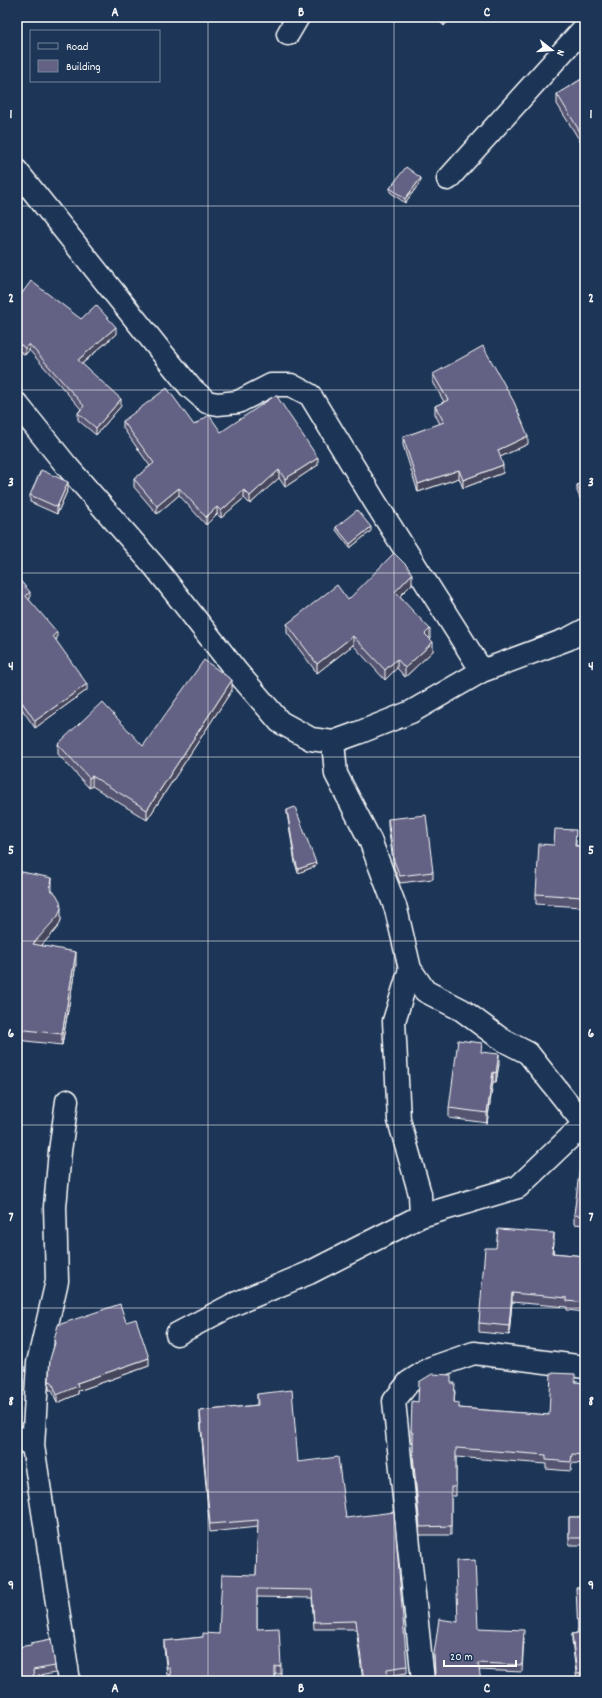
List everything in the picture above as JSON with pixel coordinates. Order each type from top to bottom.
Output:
[{"type":"street","points":[[448,179],[580,24]]},
{"type":"street","points":[[17,171],[190,387],[207,402],[218,404],[238,402],[271,385],[291,385],[310,394],[375,502],[482,671]]},
{"type":"street","points":[[17,404],[66,465],[155,567],[237,672],[280,722],[311,739],[333,742],[411,712],[482,671],[568,639],[585,630]]},
{"type":"street","points":[[177,1334],[232,1305],[309,1273],[421,1216],[518,1187],[584,1125],[528,1053],[501,1039],[462,1010],[425,991],[410,969],[396,908],[370,840],[336,774],[333,742]]},
{"type":"street","points":[[410,969],[394,1021],[399,1120],[420,1194],[421,1216]]},
{"type":"street","points":[[67,1101],[60,1152],[55,1207],[57,1281],[38,1363],[25,1442],[69,1681]]},
{"type":"street","points":[[423,1681],[394,1401],[409,1382],[432,1368],[474,1353],[585,1367]]},
{"type":"building","points":[[585,77],[585,140],[557,94]]},
{"type":"building","points":[[406,167],[421,178],[405,199],[390,188]]},
{"type":"building","points":[[31,281],[81,319],[96,305],[116,327],[78,360],[121,399],[96,428],[78,413],[84,406],[29,344],[25,348],[17,342],[17,300]]},
{"type":"building","points":[[483,346],[514,402],[528,436],[498,450],[503,465],[463,480],[459,470],[418,484],[403,437],[444,422],[435,406],[448,400],[433,374]]},
{"type":"building","points":[[167,388],[194,425],[209,415],[221,432],[276,395],[318,458],[285,479],[279,470],[250,496],[244,490],[221,511],[217,507],[206,517],[179,488],[157,506],[134,479],[154,463],[123,421]]},
{"type":"building","points":[[41,470],[68,482],[57,507],[30,495]]},
{"type":"building","points":[[585,482],[585,504],[577,485]]},
{"type":"building","points":[[357,510],[371,527],[350,544],[336,527]]},
{"type":"building","points":[[394,553],[407,566],[412,574],[395,592],[430,629],[425,634],[433,642],[405,668],[397,659],[385,670],[353,636],[317,664],[287,624],[337,585],[348,600]]},
{"type":"building","points":[[17,577],[30,592],[26,596],[57,632],[53,636],[87,684],[35,721],[17,695]]},
{"type":"building","points":[[204,660],[232,680],[147,810],[92,776],[89,778],[58,744],[102,702],[143,746]]},
{"type":"building","points":[[295,807],[316,863],[298,869],[287,810]]},
{"type":"building","points":[[426,815],[433,872],[400,876],[394,861],[388,819]]},
{"type":"building","points":[[555,829],[576,830],[575,846],[585,846],[585,888],[583,887],[582,897],[536,894],[539,844],[554,845]]},
{"type":"building","points":[[17,871],[52,878],[50,889],[56,894],[60,901],[61,908],[58,916],[33,944],[76,952],[62,1034],[17,1029]]},
{"type":"building","points":[[458,1040],[482,1043],[481,1052],[499,1054],[496,1073],[493,1072],[487,1113],[449,1108]]},
{"type":"building","points":[[583,1140],[585,1140],[585,1216],[574,1215]]},
{"type":"building","points":[[498,1229],[554,1233],[552,1253],[585,1256],[585,1303],[567,1301],[567,1298],[512,1293],[509,1326],[479,1323],[485,1248],[496,1248]]},
{"type":"building","points":[[120,1304],[126,1322],[136,1319],[149,1358],[77,1383],[78,1386],[57,1395],[52,1382],[49,1381],[50,1359],[55,1343],[54,1340],[58,1325]]},
{"type":"building","points":[[551,1373],[575,1374],[575,1382],[585,1383],[585,1455],[572,1454],[571,1462],[546,1460],[546,1455],[456,1448],[456,1487],[451,1487],[451,1526],[420,1527],[413,1455],[413,1433],[411,1431],[412,1401],[418,1402],[419,1382],[432,1374],[451,1375],[451,1383],[455,1383],[454,1402],[459,1403],[459,1408],[549,1415]]},
{"type":"building","points":[[292,1390],[298,1462],[338,1457],[346,1518],[394,1512],[407,1666],[387,1669],[388,1681],[364,1681],[356,1621],[314,1622],[312,1590],[257,1589],[257,1629],[279,1628],[281,1666],[275,1667],[275,1681],[171,1681],[170,1668],[167,1668],[164,1641],[203,1637],[203,1633],[219,1634],[222,1574],[256,1575],[258,1520],[210,1524],[200,1411],[258,1405],[257,1394]]},
{"type":"building","points":[[569,1517],[585,1517],[585,1538],[569,1538]]},
{"type":"building","points":[[475,1560],[478,1628],[524,1630],[522,1665],[478,1663],[481,1681],[433,1681],[435,1673],[434,1654],[439,1619],[458,1622],[456,1561]]},
{"type":"building","points":[[585,1587],[585,1673],[577,1674],[572,1634],[578,1633],[576,1588]]},
{"type":"building","points":[[51,1639],[55,1666],[33,1670],[34,1681],[17,1681],[17,1647],[31,1645],[31,1643]]}]
